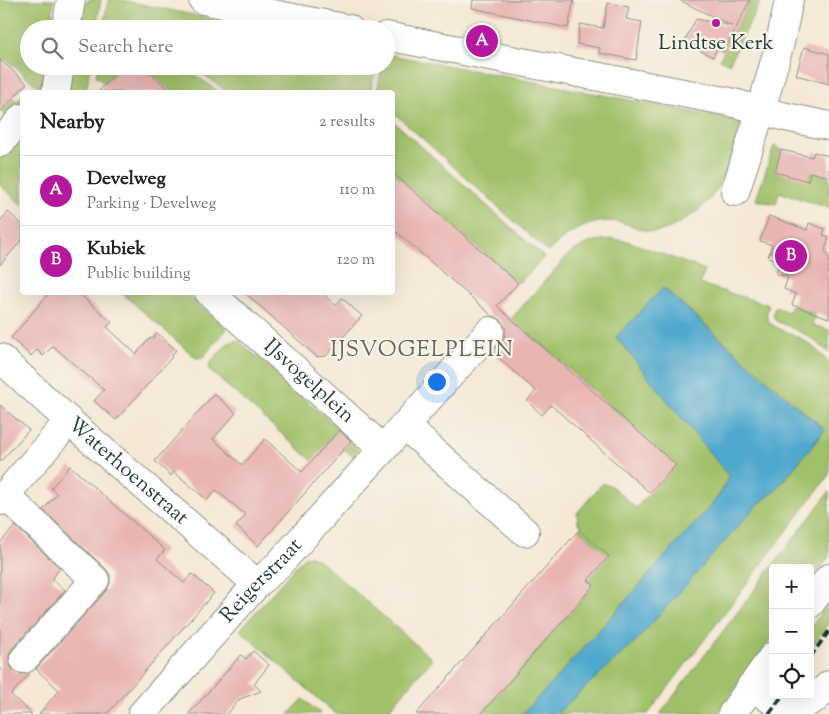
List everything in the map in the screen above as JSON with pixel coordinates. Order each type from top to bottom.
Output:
[{"type":"street","points":[[68,20],[71,0]]},
{"type":"street","points":[[202,0],[303,20]]},
{"type":"street","points":[[735,192],[762,110],[780,43],[789,0]]},
{"type":"street","points":[[395,38],[730,102],[829,126]]},
{"type":"street","points":[[0,143],[20,120]]},
{"type":"street","name":"IJsvogelplein","points":[[212,295],[383,449]]},
{"type":"street","points":[[383,449],[490,332]]},
{"type":"street","name":"Waterhoenstraat","points":[[0,358],[69,421],[257,584]]},
{"type":"street","points":[[24,659],[96,580],[3,498],[69,421]]},
{"type":"street","points":[[405,426],[525,532]]},
{"type":"street","name":"Reigerstraat","points":[[142,714],[257,584],[278,565],[383,449]]},
{"type":"street","points":[[814,599],[829,578]]},
{"type":"street","points":[[732,714],[769,662]]},
{"type":"street","points":[[752,686],[794,713],[816,698],[829,685]]},
{"type":"green space","points":[[0,0],[54,0],[51,20],[20,20],[20,72],[5,59],[0,64]]},
{"type":"green space","points":[[88,0],[101,0],[98,20],[79,19],[81,2],[87,3]]},
{"type":"green space","points":[[108,0],[121,0],[218,20],[105,20]]},
{"type":"green space","points":[[750,0],[761,0],[729,64],[720,59]]},
{"type":"green space","points":[[395,56],[740,121],[741,124],[733,153],[716,191],[697,211],[684,220],[661,231],[652,232],[619,222],[609,221],[590,224],[563,239],[548,252],[395,114],[395,90],[377,90],[380,75],[395,75]]},
{"type":"green space","points":[[24,75],[43,75],[41,89]]},
{"type":"green space","points":[[70,75],[89,75],[86,90],[67,90]]},
{"type":"green space","points":[[96,75],[113,75],[105,84],[96,77]]},
{"type":"green space","points":[[152,75],[195,75],[216,90],[170,90]]},
{"type":"green space","points":[[204,75],[374,75],[370,90],[225,90]]},
{"type":"green space","points":[[12,97],[17,101],[20,98],[20,112],[12,122],[0,111]]},
{"type":"green space","points":[[395,123],[544,257],[518,283],[395,174]]},
{"type":"green space","points":[[20,132],[20,203],[0,185],[0,151]]},
{"type":"green space","points":[[774,146],[781,150],[776,172],[808,180],[810,172],[829,177],[829,208],[779,192],[776,204],[756,200]]},
{"type":"green space","points":[[611,239],[627,241],[705,270],[700,284],[769,305],[767,316],[771,323],[779,329],[802,339],[829,363],[829,475],[648,714],[556,714],[636,640],[756,506],[775,491],[825,430],[664,288],[616,337],[728,475],[726,483],[714,502],[522,714],[481,714],[594,586],[588,580],[608,556],[579,530],[582,526],[578,523],[577,513],[602,484],[610,485],[636,508],[675,465],[556,357],[511,319],[569,254],[595,241]]},
{"type":"green space","points":[[124,295],[188,295],[227,329],[203,357],[196,358]]},
{"type":"green space","points":[[792,305],[816,313],[812,325],[829,330],[829,353],[804,334],[776,321],[773,314],[775,307],[789,312]]},
{"type":"green space","points":[[238,340],[356,444],[357,451],[354,457],[344,449],[324,471],[209,370],[210,363],[228,343]]},
{"type":"green space","points":[[829,492],[829,557],[814,578],[814,564],[774,564]]},
{"type":"green space","points":[[311,556],[319,560],[431,658],[431,661],[385,714],[336,714],[240,630],[304,557]]},
{"type":"green space","points":[[769,571],[769,642],[717,714],[660,714]]},
{"type":"green space","points":[[829,602],[829,622],[814,643],[814,623]]},
{"type":"green space","points":[[303,699],[321,714],[289,714]]},
{"type":"water","points":[[663,288],[825,430],[775,491],[756,506],[636,641],[556,714],[522,714],[714,502],[726,483],[728,475],[616,337]]},
{"type":"building","points":[[473,0],[574,0],[568,28],[472,8]]},
{"type":"building","name":"Lindtse Kerk","points":[[679,0],[750,0],[724,52],[717,49],[713,57],[684,42],[696,19],[732,26]]},
{"type":"building","points":[[608,3],[629,7],[626,19],[642,22],[636,60],[599,53],[600,48],[577,44],[580,24],[603,28]]},
{"type":"building","points":[[804,47],[829,54],[829,84],[796,75]]},
{"type":"building","points":[[0,60],[27,83],[0,112]]},
{"type":"building","points":[[113,75],[152,75],[170,90],[100,90]]},
{"type":"building","points":[[781,150],[812,157],[814,152],[829,156],[829,177],[810,172],[808,181],[775,172]]},
{"type":"building","points":[[395,175],[518,283],[497,306],[676,465],[650,493],[551,405],[542,415],[527,401],[536,391],[492,352],[502,341],[505,335],[505,327],[501,320],[491,316],[395,231]]},
{"type":"building","points":[[8,212],[20,222],[20,242],[0,265],[0,221]]},
{"type":"building","points":[[769,216],[807,230],[809,223],[825,229],[823,235],[829,237],[825,250],[829,258],[829,318],[792,305],[796,294],[784,289],[788,277],[776,274],[780,261],[768,257],[772,245],[760,241]]},
{"type":"building","points":[[47,295],[80,295],[112,322],[107,327],[136,354],[157,333],[176,350],[172,357],[116,420],[94,401],[104,390],[53,346],[43,356],[37,350],[31,356],[11,338]]},
{"type":"building","points":[[247,295],[324,295],[336,306],[342,298],[362,316],[326,356],[317,357]]},
{"type":"building","points":[[214,394],[236,413],[213,439],[242,465],[265,439],[302,472],[339,430],[351,441],[258,546],[236,526],[246,515],[216,490],[207,500],[174,472],[171,476],[155,461]]},
{"type":"building","points":[[0,405],[29,430],[0,462]]},
{"type":"building","points":[[70,466],[165,550],[157,559],[184,583],[192,574],[214,593],[107,714],[39,714],[59,690],[36,669],[107,590],[110,583],[110,575],[106,569],[43,510],[57,494],[51,488]]},
{"type":"building","points":[[15,526],[60,568],[52,579],[65,590],[12,649],[9,655],[9,663],[13,670],[20,674],[29,674],[11,695],[32,714],[0,714],[0,543]]},
{"type":"building","points":[[579,530],[609,556],[588,580],[594,585],[481,714],[416,714]]},
{"type":"building","points":[[253,651],[269,665],[254,684],[261,691],[240,699],[227,714],[189,714],[241,655],[246,659]]},
{"type":"railway","points":[[812,654],[829,631]]},
{"type":"railway","points":[[769,714],[780,699]]},
{"type":"place","name":"Lindtse Kerk","points":[[716,23]]},
{"type":"place","name":"Develweg","points":[[482,41]]},
{"type":"place","name":"Kubiek","points":[[791,256]]},
{"type":"district","name":"IJSVOGELPLEIN","points":[[422,351]]}]
